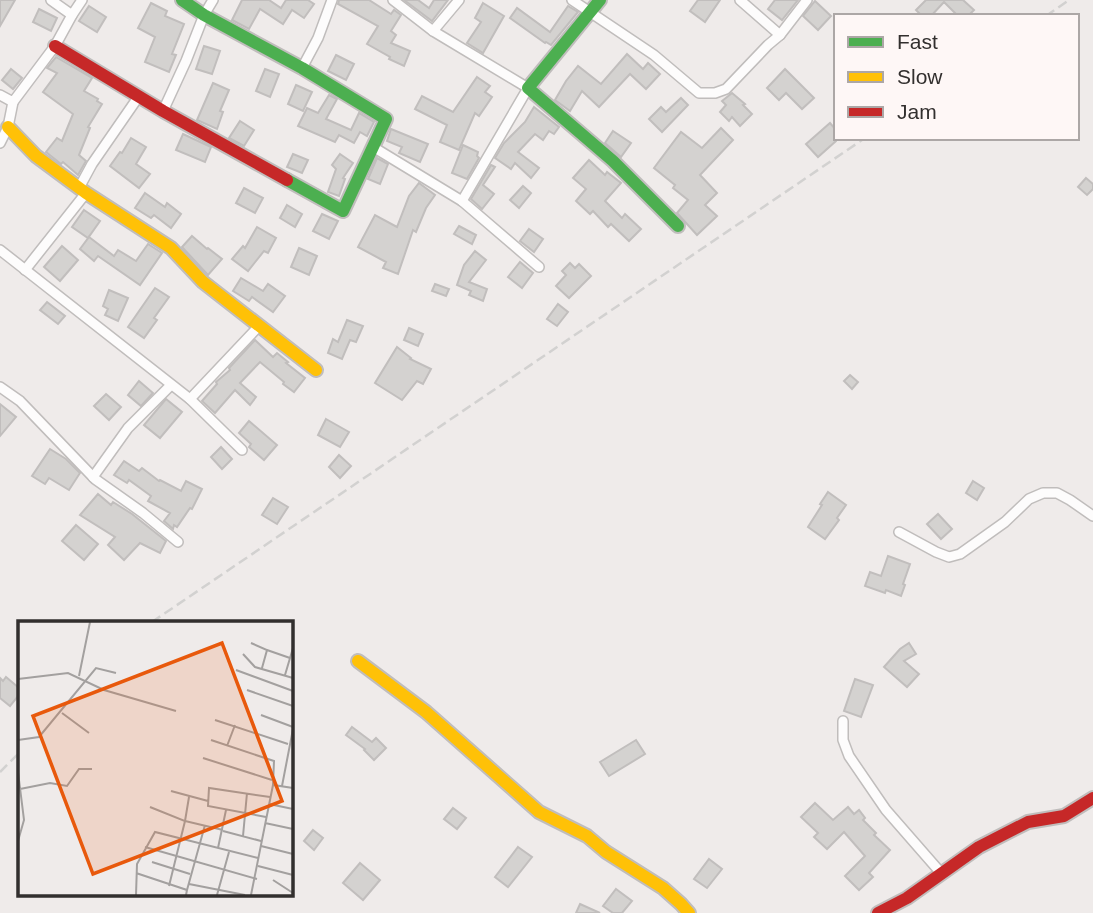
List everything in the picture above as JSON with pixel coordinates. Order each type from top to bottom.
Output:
[{"type":"street","points":[[51,0],[72,15]]},
{"type":"street","points":[[0,143],[8,127],[13,102],[55,46],[82,0]]},
{"type":"street","points":[[55,46],[163,111],[343,211],[386,119],[182,0]]},
{"type":"street","points":[[163,111],[213,0]]},
{"type":"street","points":[[302,68],[318,38],[332,0]]},
{"type":"street","points":[[393,0],[433,30],[528,88],[613,161],[678,226]]},
{"type":"street","points":[[433,30],[459,0]]},
{"type":"street","points":[[572,0],[654,55],[699,93],[715,93],[726,89],[780,35],[807,0]]},
{"type":"street","points":[[462,201],[528,88],[600,0]]},
{"type":"street","points":[[740,0],[780,35]]},
{"type":"street","points":[[0,95],[13,102]]},
{"type":"street","points":[[25,270],[82,190],[92,164],[139,96]]},
{"type":"street","points":[[8,127],[36,156],[82,190],[171,248],[203,282],[316,370]]},
{"type":"street","points":[[373,147],[462,201],[539,267]]},
{"type":"street","points":[[0,250],[190,399],[242,450]]},
{"type":"street","points":[[190,399],[259,326]]},
{"type":"street","points":[[93,477],[128,428],[171,384]]},
{"type":"street","points":[[0,387],[20,401],[93,477],[178,541]]},
{"type":"street","points":[[899,532],[949,557],[960,554],[1005,522],[1029,499],[1043,493],[1063,496],[1093,516]]},
{"type":"street","points":[[358,661],[426,712],[539,811],[585,835],[606,852],[671,894],[689,913]]},
{"type":"street","points":[[843,721],[843,740],[849,756],[886,810],[941,873]]},
{"type":"street","points":[[878,913],[907,898],[979,847],[1010,830],[1028,822],[1064,816],[1093,798]]},
{"type":"building","points":[[0,0],[15,0],[0,26]]},
{"type":"building","points":[[242,0],[269,0],[281,8],[286,0],[308,0],[314,4],[304,18],[292,10],[283,24],[260,9],[249,29],[232,20]]},
{"type":"building","points":[[339,0],[369,0],[391,14],[394,10],[401,15],[391,31],[396,35],[391,43],[410,51],[404,66],[367,44],[378,26],[338,4]]},
{"type":"building","points":[[404,0],[418,0],[429,8],[434,0],[448,0],[432,21]]},
{"type":"building","points":[[698,0],[720,0],[705,22],[690,11]]},
{"type":"building","points":[[775,0],[798,0],[782,20],[768,9]]},
{"type":"building","points":[[926,0],[963,0],[974,10],[970,14],[956,14],[944,2],[933,14],[920,14],[916,10]]},
{"type":"building","points":[[815,1],[831,16],[818,30],[803,16]]},
{"type":"building","points":[[151,3],[167,11],[165,16],[184,24],[172,54],[176,55],[169,72],[145,62],[155,37],[138,28]]},
{"type":"building","points":[[483,3],[504,16],[483,53],[467,43],[481,22],[475,18]]},
{"type":"building","points":[[89,6],[106,17],[97,32],[79,21]]},
{"type":"building","points":[[568,6],[578,12],[551,45],[510,18],[517,8],[550,32]]},
{"type":"building","points":[[39,9],[57,18],[51,31],[33,22]]},
{"type":"building","points":[[204,46],[220,51],[212,74],[196,69]]},
{"type":"building","points":[[627,54],[643,69],[648,63],[660,74],[646,89],[630,74],[599,107],[582,91],[570,111],[555,100],[578,66],[601,84]]},
{"type":"building","points":[[336,55],[354,64],[346,80],[328,71]]},
{"type":"building","points":[[56,57],[92,78],[84,91],[102,104],[88,127],[90,128],[79,155],[86,161],[78,175],[46,152],[57,138],[62,141],[73,114],[43,92],[57,73],[47,68]]},
{"type":"building","points":[[11,69],[22,78],[13,89],[2,80]]},
{"type":"building","points":[[265,69],[279,74],[270,97],[256,91]]},
{"type":"building","points":[[785,69],[814,98],[802,109],[786,93],[779,100],[767,88]]},
{"type":"building","points":[[477,77],[490,86],[485,92],[492,97],[479,116],[475,113],[459,150],[440,142],[447,125],[415,109],[422,96],[453,112]]},
{"type":"building","points":[[213,83],[229,90],[220,111],[223,112],[217,129],[197,120]]},
{"type":"building","points":[[296,85],[312,92],[303,111],[288,104]]},
{"type":"building","points":[[732,93],[752,114],[740,126],[732,117],[729,121],[720,112],[726,105],[722,101]]},
{"type":"building","points":[[329,95],[337,99],[326,119],[351,130],[359,113],[374,122],[367,136],[360,132],[354,143],[339,135],[335,142],[298,126],[307,108],[318,113]]},
{"type":"building","points":[[681,98],[688,105],[662,132],[649,119],[661,107],[666,112]]},
{"type":"building","points":[[534,107],[559,127],[554,134],[549,131],[543,140],[535,134],[518,152],[539,168],[531,178],[515,163],[511,169],[495,158]]},
{"type":"building","points":[[240,121],[254,130],[244,146],[229,138]]},
{"type":"building","points":[[830,123],[834,128],[836,141],[818,157],[806,144]]},
{"type":"building","points":[[721,128],[733,140],[700,175],[717,193],[705,205],[717,216],[697,235],[677,213],[688,200],[654,168],[681,132],[702,148]]},
{"type":"building","points":[[391,129],[428,144],[420,162],[399,153],[402,147],[387,141]]},
{"type":"building","points":[[613,131],[631,143],[621,157],[605,143]]},
{"type":"building","points":[[183,134],[211,147],[205,162],[176,150]]},
{"type":"building","points":[[131,138],[146,147],[136,164],[150,174],[139,188],[110,166]]},
{"type":"building","points":[[463,145],[478,152],[479,158],[467,179],[452,173]]},
{"type":"building","points":[[293,154],[308,160],[302,173],[287,167]]},
{"type":"building","points":[[340,154],[353,163],[343,178],[345,179],[339,196],[328,192],[336,169],[332,165]]},
{"type":"building","points":[[377,158],[388,164],[380,184],[368,179]]},
{"type":"building","points":[[589,160],[605,175],[607,172],[621,183],[605,201],[622,218],[625,214],[641,229],[629,241],[611,224],[608,227],[593,211],[590,214],[576,201],[586,189],[573,178]]},
{"type":"building","points":[[491,165],[495,167],[483,185],[494,194],[482,209],[471,199]]},
{"type":"building","points":[[1086,178],[1093,184],[1093,189],[1087,195],[1078,187]]},
{"type":"building","points":[[419,183],[435,195],[416,232],[413,230],[398,274],[383,268],[386,262],[358,247],[375,215],[397,227],[409,196]]},
{"type":"building","points":[[523,186],[531,193],[519,208],[510,200]]},
{"type":"building","points":[[244,188],[263,198],[255,213],[236,203]]},
{"type":"building","points":[[145,193],[165,207],[167,203],[181,214],[171,228],[154,215],[151,218],[135,208]]},
{"type":"building","points":[[287,205],[302,214],[295,227],[280,218]]},
{"type":"building","points":[[84,210],[100,221],[88,238],[72,227]]},
{"type":"building","points":[[322,214],[338,221],[329,239],[313,231]]},
{"type":"building","points":[[459,226],[476,235],[472,244],[454,234]]},
{"type":"building","points":[[257,227],[276,238],[268,253],[264,251],[248,271],[232,259],[243,246],[245,248]]},
{"type":"building","points":[[529,229],[543,239],[534,252],[520,241]]},
{"type":"building","points":[[192,236],[222,259],[208,275],[182,247]]},
{"type":"building","points":[[89,237],[114,256],[118,250],[136,261],[148,244],[162,253],[140,285],[98,256],[94,261],[80,249]]},
{"type":"building","points":[[62,246],[78,260],[60,281],[44,267]]},
{"type":"building","points":[[299,248],[317,256],[309,275],[291,267]]},
{"type":"building","points":[[475,251],[486,260],[469,282],[487,289],[483,301],[469,295],[471,291],[457,285],[464,265]]},
{"type":"building","points":[[520,262],[533,273],[522,288],[508,277]]},
{"type":"building","points":[[570,263],[575,268],[579,264],[591,276],[569,298],[556,286],[566,275],[562,271]]},
{"type":"building","points":[[241,278],[263,291],[268,284],[285,296],[273,312],[252,297],[249,301],[233,291]]},
{"type":"building","points":[[435,284],[449,289],[446,296],[432,291]]},
{"type":"building","points":[[155,288],[169,297],[144,338],[128,327]]},
{"type":"building","points":[[109,290],[128,298],[118,321],[105,315],[108,309],[103,306]]},
{"type":"building","points":[[47,302],[65,316],[58,324],[40,310]]},
{"type":"building","points":[[558,304],[568,312],[557,326],[547,319]]},
{"type":"building","points":[[347,320],[363,326],[356,342],[350,340],[342,359],[328,353],[333,339],[338,342]]},
{"type":"building","points":[[409,328],[423,334],[418,346],[404,340]]},
{"type":"building","points":[[255,340],[273,357],[277,353],[305,378],[294,392],[260,362],[240,383],[256,397],[250,405],[235,390],[215,413],[202,401]]},
{"type":"building","points":[[397,347],[410,359],[431,369],[423,384],[417,381],[402,400],[375,383]]},
{"type":"building","points":[[850,375],[858,382],[852,389],[844,381]]},
{"type":"building","points":[[139,381],[153,393],[141,406],[128,395]]},
{"type":"building","points":[[106,394],[121,407],[109,420],[94,406]]},
{"type":"building","points":[[166,399],[182,412],[160,438],[144,425]]},
{"type":"building","points":[[0,404],[16,417],[0,436]]},
{"type":"building","points":[[326,419],[349,432],[340,447],[318,435]]},
{"type":"building","points":[[249,421],[277,445],[264,460],[249,447],[251,444],[239,433]]},
{"type":"building","points":[[221,447],[232,459],[222,469],[211,457]]},
{"type":"building","points":[[50,449],[66,459],[80,473],[69,490],[49,478],[45,484],[32,476]]},
{"type":"building","points":[[339,455],[351,466],[340,478],[329,467]]},
{"type":"building","points":[[124,461],[139,471],[142,468],[159,481],[181,491],[186,481],[202,489],[192,509],[190,508],[177,527],[174,525],[173,529],[164,521],[170,513],[148,501],[151,496],[129,480],[127,483],[114,475]]},
{"type":"building","points":[[973,481],[984,488],[977,500],[966,493]]},
{"type":"building","points":[[828,492],[846,505],[825,539],[808,527]]},
{"type":"building","points":[[98,494],[111,505],[113,502],[132,514],[166,541],[160,553],[140,543],[124,560],[108,545],[115,537],[80,515]]},
{"type":"building","points":[[273,498],[288,507],[277,524],[262,515]]},
{"type":"building","points":[[938,514],[952,529],[941,539],[927,524]]},
{"type":"building","points":[[76,525],[98,544],[84,560],[62,541]]},
{"type":"building","points":[[888,556],[910,564],[901,596],[865,586],[870,572],[881,576]]},
{"type":"building","points":[[909,643],[916,654],[904,661],[919,674],[907,687],[884,667]]},
{"type":"building","points":[[6,677],[18,687],[18,696],[10,706],[0,698],[0,678],[3,681]]},
{"type":"building","points":[[855,679],[873,685],[861,717],[844,711]]},
{"type":"building","points":[[352,727],[372,742],[376,738],[386,748],[374,760],[365,749],[346,735]]},
{"type":"building","points":[[636,740],[645,754],[609,776],[600,762]]},
{"type":"building","points":[[815,803],[833,820],[848,807],[854,814],[859,810],[865,818],[863,820],[876,833],[874,835],[890,850],[869,873],[873,877],[859,890],[845,876],[865,856],[844,832],[827,849],[814,837],[818,833],[801,817]]},
{"type":"building","points":[[453,808],[466,818],[457,829],[444,819]]},
{"type":"building","points":[[313,830],[323,838],[314,850],[304,841]]},
{"type":"building","points":[[518,847],[532,857],[508,887],[495,877]]},
{"type":"building","points":[[709,859],[722,869],[707,888],[694,879]]},
{"type":"building","points":[[360,863],[380,880],[363,900],[343,883]]},
{"type":"building","points":[[616,889],[632,901],[622,913],[613,913],[603,906]]},
{"type":"building","points":[[580,904],[600,913],[576,913]]},
{"type":"railway","points":[[1049,14],[1069,0]]},
{"type":"railway","points":[[153,621],[862,140]]},
{"type":"railway","points":[[0,772],[18,754]]},
{"type":"traffic: fast","points":[[182,0],[386,119],[343,211],[287,180]]},
{"type":"traffic: fast","points":[[600,0],[528,88],[613,161],[678,226]]},
{"type":"traffic: slow","points":[[8,127],[36,156],[86,193],[171,248],[203,282],[316,370]]},
{"type":"traffic: slow","points":[[358,661],[426,712],[539,812],[587,836],[606,852],[663,888],[689,913]]},
{"type":"traffic: jam","points":[[55,46],[163,111],[287,180]]},
{"type":"traffic: jam","points":[[878,913],[907,898],[979,847],[1028,822],[1064,816],[1093,798]]}]
